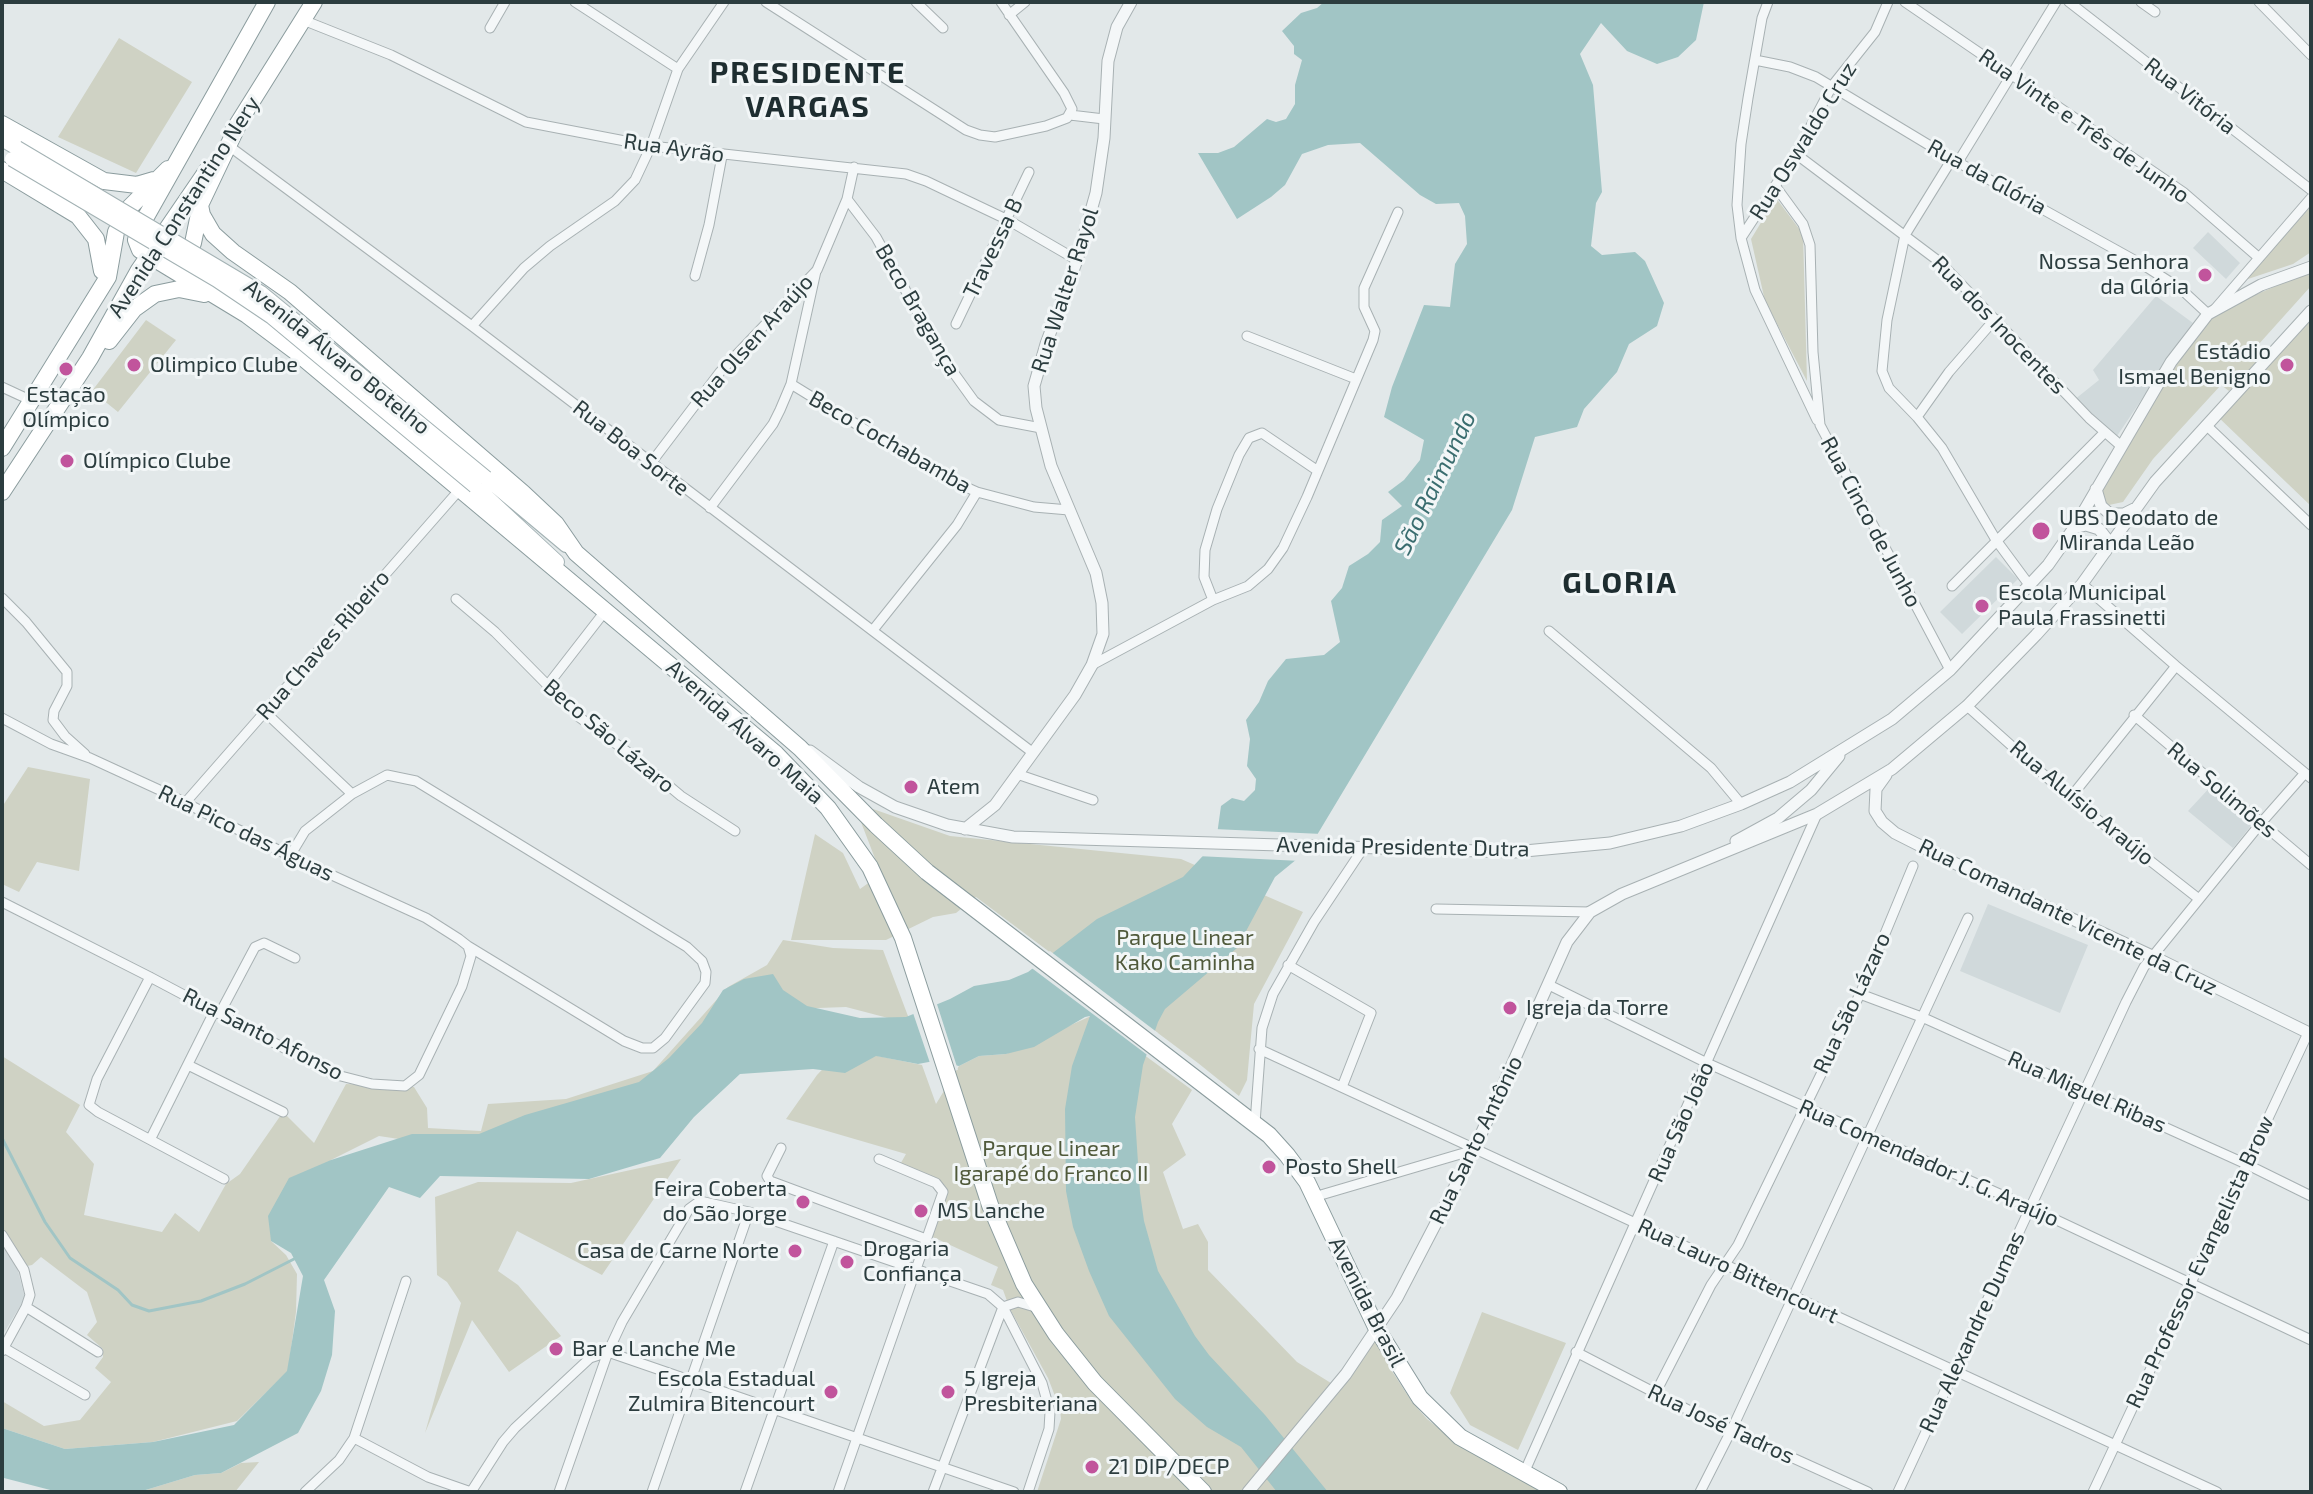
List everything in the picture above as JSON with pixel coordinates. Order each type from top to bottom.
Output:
[{"type":"highway","name":"Avenida Constantino Nery","points":[[2,448],[108,277],[113,242],[120,222],[132,203],[175,162],[267,2]]},
{"type":"highway","name":"Avenida Constantino Nery","points":[[2,492],[90,358],[148,255],[238,125],[314,2]]},
{"type":"highway","points":[[2,124],[104,181],[137,185],[156,179]]},
{"type":"highway","points":[[171,269],[183,263],[188,255],[200,205],[238,125]]},
{"type":"highway","points":[[8,158],[78,216],[96,239],[103,266],[100,290]]},
{"type":"highway","points":[[175,162],[136,240],[140,250],[234,308]]},
{"type":"highway","points":[[78,216],[97,212],[103,207],[106,195],[104,181]]},
{"type":"highway","points":[[200,205],[213,234],[302,302],[523,493],[556,524],[576,553]]},
{"type":"highway","points":[[208,291],[209,274],[215,263],[223,260],[245,261]]},
{"type":"highway","points":[[90,358],[108,342],[134,309],[155,294],[189,290],[234,308]]},
{"type":"highway","name":"Avenida Álvaro Maia","points":[[234,308],[474,484],[606,610],[776,754],[811,788],[847,832],[870,867],[903,938],[990,1205],[1024,1284]]},
{"type":"highway","name":"Avenida Álvaro Maia","points":[[576,553],[800,748],[902,850],[977,912],[1202,1084]]},
{"type":"highway","name":"Avenida Brasil","points":[[1202,1084],[1255,1123],[1287,1155],[1314,1197],[1377,1329],[1404,1376],[1439,1419],[1460,1437],[1559,1492]]},
{"type":"highway","points":[[1024,1284],[1095,1383],[1203,1492]]},
{"type":"main road","points":[[2,139],[8,158]]},
{"type":"main road","name":"Avenida Álvaro Botelho","points":[[8,158],[261,293],[474,484]]},
{"type":"main road","name":"Avenida Álvaro Maia","points":[[474,484],[576,553]]},
{"type":"street","points":[[490,28],[505,2]]},
{"type":"street","points":[[575,2],[678,69]]},
{"type":"street","points":[[472,326],[505,287],[541,253],[615,201],[635,180],[651,146],[678,69],[724,2]]},
{"type":"street","points":[[766,2],[966,130],[980,135],[995,137],[1032,130],[1068,116],[1104,119]]},
{"type":"street","points":[[916,2],[943,28]]},
{"type":"street","points":[[1001,2],[1064,93],[1072,109],[1068,116]]},
{"type":"street","points":[[1009,15],[1025,2]]},
{"type":"street","name":"Rua Walter Rayol","points":[[965,829],[995,805],[1075,695],[1092,665],[1103,634],[1102,603],[1096,573],[1051,466],[1036,408],[1034,386],[1077,260],[1096,193],[1101,167],[1108,61],[1117,27],[1131,2]]},
{"type":"street","points":[[1768,2],[1762,18],[1739,176],[1737,205],[1741,238],[1755,290],[1820,425]]},
{"type":"street","points":[[1876,2],[1887,6]]},
{"type":"street","name":"Rua Vinte e Três de Junho","points":[[1905,2],[2183,192],[2258,257]]},
{"type":"street","points":[[2030,586],[1996,540],[1942,448],[1889,388],[1882,371],[1887,320],[1905,235],[2056,2]]},
{"type":"street","name":"Rua Vitória","points":[[2069,2],[2311,190]]},
{"type":"street","points":[[2141,2],[2155,12]]},
{"type":"street","points":[[2259,2],[2310,51]]},
{"type":"street","name":"Rua Oswaldo Cruz","points":[[1741,238],[1796,154],[1832,86],[1875,32],[1887,6]]},
{"type":"street","name":"Rua Ayrão","points":[[303,20],[391,55],[526,122],[722,156],[891,171],[926,181],[1008,220],[1077,260]]},
{"type":"street","name":"Rua da Glória","points":[[1755,60],[1802,71],[1832,86],[1955,160],[2145,266],[2181,289],[2210,313]]},
{"type":"street","name":"Rua Boa Sorte","points":[[229,146],[472,326],[1032,752]]},
{"type":"street","name":"Rua dos Inocentes","points":[[1796,154],[1941,263],[2120,445]]},
{"type":"street","points":[[695,276],[709,225],[722,156]]},
{"type":"street","name":"Rua Olsen Araújo","points":[[651,463],[720,372],[817,270],[847,199],[854,167]]},
{"type":"street","name":"Travessa B","points":[[956,324],[1029,172]]},
{"type":"street","name":"Rua Cinco de Junho","points":[[1776,187],[1809,236],[1813,352],[1820,425],[1950,670]]},
{"type":"street","points":[[2210,313],[2311,198]]},
{"type":"street","name":"Beco Bragança","points":[[847,199],[876,237],[943,358],[974,401],[999,420],[1041,428]]},
{"type":"street","points":[[1092,665],[1213,600],[1248,586],[1268,569],[1295,524],[1375,331],[1364,307],[1364,288],[1398,212]]},
{"type":"street","name":"Avenida Presidente Dutra","points":[[883,801],[917,816],[965,829],[1064,840],[1156,840],[1458,852],[1578,847],[1646,835],[1741,804],[1790,782],[1892,719],[1950,670],[2030,586],[2074,528],[2171,362],[2210,313],[2261,285],[2311,267]]},
{"type":"street","points":[[710,508],[773,424],[791,384],[817,270]]},
{"type":"street","points":[[1817,814],[1892,769],[1967,706],[2004,670],[2082,584],[2155,482],[2311,311]]},
{"type":"street","points":[[1917,417],[1949,372],[1995,319]]},
{"type":"street","points":[[1247,336],[1356,379]]},
{"type":"street","name":"Beco Cochabamba","points":[[791,384],[939,475],[977,492],[1038,508],[1069,510]]},
{"type":"street","points":[[2,387],[30,400]]},
{"type":"street","points":[[2206,425],[2311,525]]},
{"type":"street","points":[[1952,586],[2105,432]]},
{"type":"street","points":[[1213,600],[1204,577],[1205,550],[1217,509],[1249,438],[1262,433],[1318,471]]},
{"type":"street","name":"Rua Chaves Ribeiro","points":[[185,803],[474,484]]},
{"type":"street","points":[[2096,489],[2101,506],[2110,514],[2124,514],[2135,509]]},
{"type":"street","points":[[873,630],[957,525],[977,492]]},
{"type":"street","points":[[2074,528],[2086,525],[2102,531],[2106,538],[2106,552]]},
{"type":"street","points":[[2082,584],[2308,776]]},
{"type":"street","points":[[2,598],[67,672],[67,686],[54,711],[53,720],[65,736],[90,758]]},
{"type":"street","name":"Beco São Lázaro","points":[[456,599],[495,632],[579,717],[681,796],[735,831]]},
{"type":"street","points":[[547,686],[606,610]]},
{"type":"street","points":[[1549,631],[1711,768],[1741,804]]},
{"type":"street","points":[[2070,798],[2176,666]]},
{"type":"street","name":"Rua Aluísio Araújo","points":[[1967,706],[2070,798],[2199,899]]},
{"type":"street","points":[[265,712],[352,794],[305,831],[290,856]]},
{"type":"street","name":"Rua Solimões","points":[[2134,715],[2311,865]]},
{"type":"street","name":"Rua Pico das Águas","points":[[2,718],[51,744],[90,758],[290,856],[426,918],[624,1041],[642,1048],[653,1048],[665,1038],[705,983],[706,972],[702,961],[687,947],[416,781],[387,775],[352,794]]},
{"type":"street","name":"Avenida Álvaro Maia","points":[[800,748],[818,756],[883,801]]},
{"type":"street","points":[[1693,864],[1778,818],[1811,790],[1845,749]]},
{"type":"street","name":"Rua Comandante Vicente da Cruz","points":[[1892,769],[1880,781],[1874,799],[1875,811],[1895,833],[2310,1033]]},
{"type":"street","points":[[1017,774],[1093,800]]},
{"type":"street","name":"Rua Alexandre Dumas","points":[[1898,1492],[2126,1002],[2152,956],[2261,823],[2308,776]]},
{"type":"street","points":[[991,833],[990,819],[995,805]]},
{"type":"street","name":"Rua Santo Antônio","points":[[1250,1490],[1346,1374],[1409,1277],[1474,1150],[1567,942],[1590,912],[1622,894],[1817,814]]},
{"type":"street","name":"Rua São João","points":[[1524,1473],[1817,814]]},
{"type":"street","points":[[1255,1123],[1259,1049],[1265,1015],[1288,965],[1364,847]]},
{"type":"street","name":"Rua São Lázaro","points":[[1655,1394],[1724,1264],[1738,1245],[1860,994],[1913,866]]},
{"type":"street","name":"Rua Santo Afonso","points":[[2,902],[333,1074],[372,1084],[405,1086],[419,1075],[470,966],[468,946]]},
{"type":"street","points":[[1436,909],[1590,912]]},
{"type":"street","points":[[1700,1492],[1924,1018],[1968,918]]},
{"type":"street","points":[[151,1138],[188,1065],[255,947],[264,943],[295,958]]},
{"type":"street","points":[[1288,965],[1371,1013],[1342,1087]]},
{"type":"street","points":[[150,977],[97,1079],[89,1105],[224,1179]]},
{"type":"street","name":"Rua Comendador J. G. Araújo","points":[[1549,985],[1707,1063],[2031,1208],[2311,1340]]},
{"type":"street","name":"Rua Miguel Ribas","points":[[1860,994],[1924,1018],[2311,1196]]},
{"type":"street","name":"Rua Professor Evangelista Brow","points":[[2093,1492],[2189,1282],[2310,1033]]},
{"type":"street","name":"Rua Lauro Bittencourt","points":[[1259,1049],[2217,1492]]},
{"type":"street","points":[[188,1065],[283,1112]]},
{"type":"street","points":[[781,1148],[767,1176],[770,1181],[926,1239]]},
{"type":"street","points":[[1314,1197],[1474,1150]]},
{"type":"street","points":[[838,1492],[943,1192],[936,1183],[879,1159]]},
{"type":"street","points":[[559,1492],[608,1352],[622,1322],[689,1209],[700,1201],[749,1212],[988,1294],[1003,1307],[1042,1383],[1050,1412],[1049,1429],[1028,1492]]},
{"type":"street","points":[[652,1492],[749,1212]]},
{"type":"street","points":[[2,1235],[24,1270],[30,1295],[3,1350],[85,1395]]},
{"type":"street","points":[[745,1492],[834,1241]]},
{"type":"street","points":[[305,1492],[339,1460],[354,1438],[406,1281]]},
{"type":"street","points":[[1018,1302],[1024,1292],[1024,1284]]},
{"type":"street","points":[[1003,1307],[1018,1302],[1038,1308],[1043,1313]]},
{"type":"street","points":[[26,1307],[98,1352]]},
{"type":"street","points":[[933,1492],[1003,1307]]},
{"type":"street","points":[[354,1438],[428,1477],[471,1492],[515,1428],[590,1358],[608,1352],[1014,1492]]},
{"type":"street","name":"Rua José Tadros","points":[[1576,1352],[1655,1394],[1868,1492]]},
{"type":"shaded area","points":[[2208,232],[2240,263],[2226,279],[2193,248]]},
{"type":"shaded area","points":[[2156,296],[2193,323],[2117,436],[2074,400],[2099,380],[2093,370]]},
{"type":"shaded area","points":[[1996,557],[2018,579],[1962,634],[1940,612]]},
{"type":"shaded area","points":[[2213,784],[2254,822],[2233,848],[2188,811]]},
{"type":"shaded area","points":[[1988,904],[2088,945],[2060,1013],[1960,971]]},
{"type":"shaded area","points":[[2,1241],[15,1259],[25,1298],[2,1336]]},
{"type":"green space","points":[[119,38],[192,82],[136,173],[58,137]]},
{"type":"green space","points":[[1776,198],[1803,234],[1807,381],[1765,301],[1751,239]]},
{"type":"green space","points":[[2311,206],[2311,252],[2293,264],[2245,280]]},
{"type":"green space","points":[[2311,271],[2311,286],[2258,345],[2265,353],[2229,391],[2221,385],[2153,459],[2123,502],[2109,505],[2101,499],[2100,486],[2142,414],[2213,313]]},
{"type":"green space","name":"Estádio Ismael Benigno","points":[[2311,314],[2311,506],[2216,415]]},
{"type":"green space","name":"Olimpico Clube","points":[[146,320],[176,340],[118,412],[92,391]]},
{"type":"green space","points":[[28,767],[90,779],[79,871],[37,862],[19,892],[2,884],[2,807]]},
{"type":"green space","name":"Parque Linear Kako Caminha","points":[[873,809],[950,836],[1181,859],[1303,912],[1254,1004],[1247,1080],[1239,1096],[976,897],[956,913],[933,917],[886,940],[791,940],[815,834],[843,853],[860,889],[881,874],[859,817]]},
{"type":"green space","points":[[783,940],[833,948],[883,950],[911,1024],[846,1007],[762,1010],[680,1101],[472,1150],[379,1136],[331,1160],[271,1241],[286,1255],[297,1274],[296,1312],[288,1371],[237,1421],[153,1442],[65,1449],[2,1428],[2,1401],[44,1426],[80,1420],[111,1382],[95,1368],[103,1357],[103,1349],[87,1335],[97,1322],[87,1292],[41,1257],[32,1265],[22,1267],[2,1237],[2,1056],[80,1105],[66,1132],[94,1164],[84,1215],[162,1232],[175,1213],[199,1232],[226,1184],[240,1174],[283,1112],[314,1143],[346,1084],[414,1087],[427,1108],[428,1128],[481,1131],[488,1104],[566,1099],[653,1071],[728,987],[767,965]]},
{"type":"green space","name":"Parque Linear Igarapé do Franco II","points":[[1091,1016],[1192,1090],[1172,1124],[1186,1155],[1163,1172],[1183,1229],[1198,1224],[1208,1242],[1208,1270],[1297,1362],[1339,1388],[1376,1340],[1390,1368],[1427,1419],[1460,1445],[1544,1492],[1037,1492],[1061,1419],[1060,1409],[1048,1378],[1010,1309],[1003,1290],[991,1285],[998,1267],[924,1233],[940,1186],[898,1168],[906,1154],[786,1119],[817,1075],[839,1052],[863,1053],[922,1065],[936,1104],[959,1066],[979,1056],[1006,1054]]},
{"type":"green space","points":[[681,1159],[602,1275],[517,1231],[498,1271],[518,1285],[561,1336],[509,1372],[472,1320],[425,1433],[461,1303],[447,1282],[437,1275],[435,1197],[478,1182],[571,1183]]},
{"type":"green space","points":[[1482,1312],[1566,1343],[1518,1450],[1470,1425],[1450,1393]]},
{"type":"green space","points":[[259,1462],[235,1492],[139,1492],[195,1475],[221,1473],[241,1463]]},
{"type":"water","name":"São Raimundo","points":[[1324,2],[1704,2],[1696,40],[1678,57],[1657,64],[1627,51],[1601,23],[1580,54],[1593,85],[1602,192],[1596,203],[1591,246],[1602,255],[1635,252],[1645,261],[1664,303],[1657,326],[1629,344],[1617,372],[1584,409],[1577,427],[1535,437],[1512,510],[1308,850],[1275,877],[1237,948],[1165,1009],[1143,1065],[1135,1117],[1140,1193],[1158,1271],[1209,1355],[1265,1415],[1328,1492],[1277,1492],[1241,1447],[1207,1427],[1175,1399],[1109,1316],[1073,1227],[1066,1191],[1065,1109],[1072,1066],[1090,1016],[1034,1047],[979,1056],[959,1066],[934,1061],[918,1064],[876,1056],[845,1073],[813,1069],[740,1074],[694,1117],[660,1158],[589,1179],[440,1176],[420,1198],[389,1187],[324,1280],[335,1311],[332,1355],[321,1391],[298,1433],[221,1473],[195,1475],[139,1492],[58,1492],[4,1478],[2,1428],[65,1449],[153,1442],[234,1425],[287,1371],[303,1276],[291,1253],[271,1241],[268,1216],[289,1178],[331,1160],[412,1134],[479,1134],[525,1115],[639,1082],[669,1058],[702,1023],[723,990],[744,979],[773,974],[783,990],[807,1006],[860,1018],[906,1017],[974,986],[1009,980],[1028,972],[1097,919],[1183,877],[1216,842],[1221,806],[1232,798],[1244,801],[1255,790],[1256,779],[1247,766],[1250,739],[1246,720],[1259,702],[1268,681],[1286,659],[1324,655],[1340,642],[1331,601],[1342,588],[1349,566],[1380,542],[1382,520],[1402,506],[1388,492],[1404,480],[1420,460],[1424,440],[1384,417],[1392,387],[1424,305],[1450,307],[1455,264],[1467,244],[1465,216],[1459,203],[1436,204],[1420,195],[1360,143],[1328,145],[1302,154],[1285,185],[1237,219],[1198,153],[1218,153],[1234,147],[1267,119],[1276,122],[1286,119],[1295,104],[1295,85],[1302,60],[1294,54],[1294,46],[1282,31],[1301,13]]},
{"type":"pier","points":[[1214,829],[1322,834],[1301,861],[1197,856],[1212,840]]},
{"type":"pier","points":[[1050,951],[1158,1033],[1150,1057],[1029,966]]},
{"type":"pier","points":[[936,1001],[958,1070],[931,1066],[912,1010]]},
{"type":"waterway","points":[[2,1138],[45,1222],[70,1258],[118,1290],[132,1305],[149,1311],[201,1301],[245,1284],[296,1258]]},
{"type":"place","name":"Nossa Senhora da Glória","points":[[2205,275]]},
{"type":"place","name":"Olimpico Clube","points":[[134,365]]},
{"type":"place","name":"Estádio Ismael Benigno","points":[[2287,365]]},
{"type":"place","name":"Estação Olímpico","points":[[66,369]]},
{"type":"place","name":"Olímpico Clube","points":[[67,461]]},
{"type":"place","name":"UBS Deodato de Miranda Leão","points":[[2041,531]]},
{"type":"place","name":"Escola Municipal Paula Frassinetti","points":[[1982,606]]},
{"type":"place","name":"Atem","points":[[911,787]]},
{"type":"place","name":"Igreja da Torre","points":[[1510,1008]]},
{"type":"place","name":"Posto Shell","points":[[1269,1167]]},
{"type":"place","name":"Feira Coberta do São Jorge","points":[[803,1202]]},
{"type":"place","name":"MS Lanche","points":[[921,1211]]},
{"type":"place","name":"Casa de Carne Norte","points":[[795,1251]]},
{"type":"place","name":"Drogaria Confiança","points":[[847,1262]]},
{"type":"place","name":"Bar e Lanche Me","points":[[556,1349]]},
{"type":"place","name":"Escola Estadual Zulmira Bitencourt","points":[[831,1392]]},
{"type":"place","name":"5 Igreja Presbiteriana","points":[[948,1392]]},
{"type":"place","name":"21 DIP/DECP","points":[[1092,1467]]},
{"type":"district","name":"PRESIDENTE VARGAS","points":[[808,90]]},
{"type":"district","name":"GLORIA","points":[[1620,583]]}]
